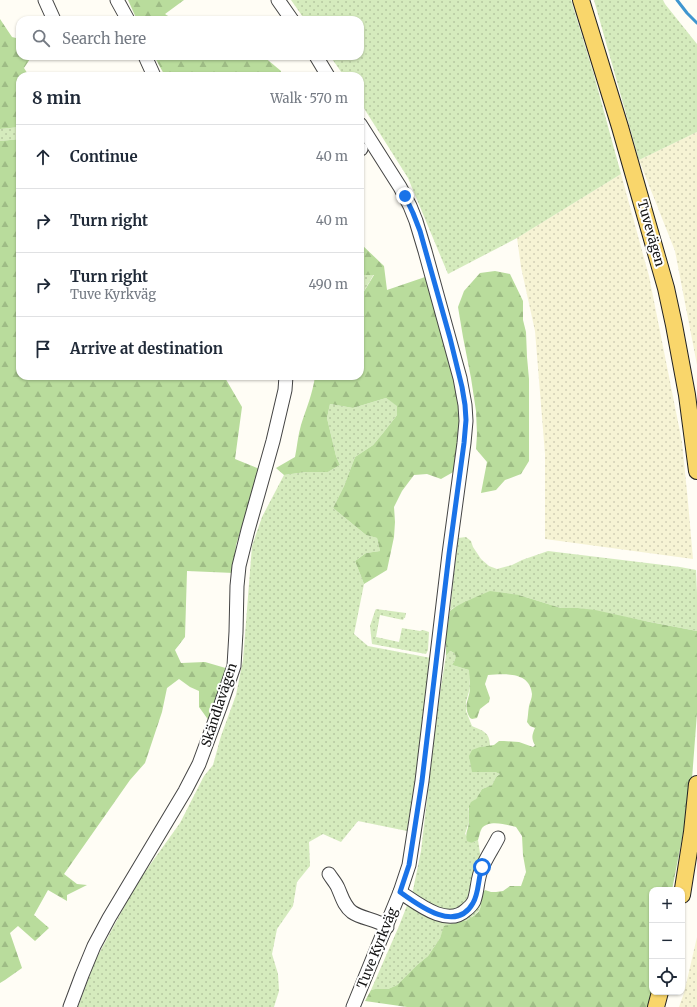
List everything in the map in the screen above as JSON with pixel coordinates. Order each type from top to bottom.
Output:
[{"type":"main road","name":"Tuvevägen","points":[[582,0],[666,288],[687,395],[697,471]]},
{"type":"main road","points":[[683,887],[692,832],[697,784]]},
{"type":"main road","points":[[656,1007],[659,995]]},
{"type":"street","points":[[44,0],[52,16]]},
{"type":"street","points":[[117,0],[126,16]]},
{"type":"street","points":[[278,0],[289,16]]},
{"type":"street","points":[[147,60],[152,72]]},
{"type":"street","points":[[318,60],[326,72]]},
{"type":"street","name":"Tuve Kyrkväg","points":[[353,1007],[387,927],[409,865],[422,781],[466,420],[460,378],[420,231],[413,213],[395,178],[364,130]]},
{"type":"street","name":"Skändlavägen","points":[[70,1007],[83,971],[106,923],[185,791],[199,764],[220,707],[234,666],[239,566],[276,429],[285,390],[286,380]]},
{"type":"street","points":[[400,892],[434,913],[446,916],[463,914],[472,905],[475,899],[482,867],[498,838]]},
{"type":"street","points":[[329,874],[337,886],[345,905],[352,912],[380,922],[387,927]]},
{"type":"shaded area","points":[[697,132],[697,365],[675,251],[639,160]]},
{"type":"shaded area","points":[[621,174],[649,276],[682,442],[693,559],[545,539],[545,454],[535,331],[521,267],[517,238]]},
{"type":"shaded area","points":[[697,937],[697,1007],[679,1007],[683,995],[685,995],[685,989]]},
{"type":"green space","points":[[128,0],[184,0],[165,14],[168,16],[135,16]]},
{"type":"green space","points":[[291,0],[571,0],[594,75],[621,174],[517,238],[448,274],[408,178],[364,108],[364,72],[341,72],[333,60],[364,60],[364,16],[302,16]]},
{"type":"green space","points":[[594,0],[663,0],[697,44],[697,132],[639,160]]},
{"type":"green space","points":[[0,19],[12,37],[16,38],[16,60],[29,60],[24,68],[26,72],[16,72],[16,127],[0,129]]},
{"type":"green space","points":[[156,60],[268,60],[281,71],[281,72],[163,72]]},
{"type":"green space","points":[[16,127],[16,139],[0,141],[0,129]]},
{"type":"green space","points":[[16,139],[16,380],[226,380],[242,407],[235,459],[262,470],[236,545],[234,573],[187,571],[185,637],[175,650],[181,663],[205,662],[229,669],[212,725],[199,707],[199,691],[190,687],[179,679],[167,688],[162,712],[145,763],[130,780],[64,874],[77,884],[87,885],[67,895],[67,901],[48,890],[34,915],[49,928],[35,941],[18,926],[10,933],[22,968],[0,983],[0,141]]},
{"type":"green space","points":[[364,247],[384,266],[387,290],[428,276],[444,325],[460,412],[455,471],[441,479],[427,474],[414,475],[402,491],[394,507],[394,537],[387,570],[364,584],[355,561],[366,553],[380,551],[377,538],[366,535],[333,508],[344,486],[355,457],[373,445],[383,433],[397,415],[397,406],[386,398],[353,408],[330,404],[327,418],[336,456],[340,465],[328,472],[306,472],[284,475],[276,468],[295,457],[300,429],[314,380],[364,380],[364,291],[374,275],[364,275]]},
{"type":"green space","points":[[495,271],[510,274],[523,301],[523,320],[526,332],[529,379],[529,461],[521,474],[505,480],[496,490],[481,493],[487,462],[476,449],[476,411],[458,307],[464,291],[480,273]]},
{"type":"green space","points":[[374,274],[364,291],[364,275]]},
{"type":"green space","points":[[386,398],[398,406],[397,415],[373,445],[355,457],[344,486],[333,508],[366,535],[377,538],[380,551],[366,553],[355,561],[364,584],[354,634],[368,646],[431,658],[407,831],[358,821],[341,842],[323,834],[309,842],[310,866],[297,882],[293,906],[277,929],[272,954],[278,974],[279,991],[274,1007],[78,1007],[95,961],[137,883],[180,823],[204,776],[213,765],[221,736],[236,695],[243,660],[252,546],[262,517],[284,475],[306,472],[328,472],[340,465],[336,456],[327,418],[330,404],[353,408]]},
{"type":"green space","points":[[466,537],[471,541],[481,559],[489,566],[497,569],[512,565],[548,551],[696,570],[697,631],[578,608],[561,608],[519,595],[453,608],[450,611],[458,538]]},
{"type":"green space","points":[[490,591],[519,595],[561,608],[595,610],[697,631],[697,713],[691,792],[673,887],[649,887],[649,995],[652,995],[650,1007],[407,1007],[365,1001],[371,990],[388,989],[397,985],[428,956],[440,938],[444,926],[466,921],[476,914],[479,911],[483,892],[485,890],[496,892],[503,891],[510,886],[521,886],[526,872],[522,836],[516,827],[499,823],[489,824],[482,828],[478,840],[472,843],[467,841],[466,838],[471,802],[476,799],[482,789],[492,785],[496,777],[500,774],[495,772],[472,772],[469,756],[472,750],[494,745],[499,741],[519,742],[533,747],[535,745],[532,736],[535,728],[530,726],[527,722],[532,694],[530,687],[527,681],[515,676],[501,674],[488,675],[485,684],[490,698],[489,702],[480,709],[477,718],[470,718],[466,705],[470,691],[469,670],[452,665],[456,657],[453,652],[450,651],[446,656],[446,638],[450,611],[464,602]]},
{"type":"green space","points":[[376,609],[406,613],[403,620],[380,615],[376,637],[399,642],[402,628],[429,632],[428,650],[426,654],[372,644],[370,626]]},
{"type":"green space","points":[[450,651],[455,654],[455,659],[452,665],[469,670],[470,688],[466,702],[466,711],[472,726],[483,731],[489,738],[490,746],[480,747],[495,772],[500,774],[496,777],[492,785],[482,789],[468,809],[469,822],[465,834],[472,843],[478,840],[481,860],[473,896],[482,897],[482,902],[480,909],[466,921],[445,926],[440,938],[428,956],[397,985],[388,989],[371,990],[413,890],[421,851],[438,705],[446,656]]},
{"type":"waterway","points":[[677,0],[697,23]]},
{"type":"route","points":[[405,196],[420,231],[450,338],[462,387],[466,420],[422,781],[409,865],[400,892],[434,913],[446,916],[463,914],[472,905],[475,899],[482,867]]}]
